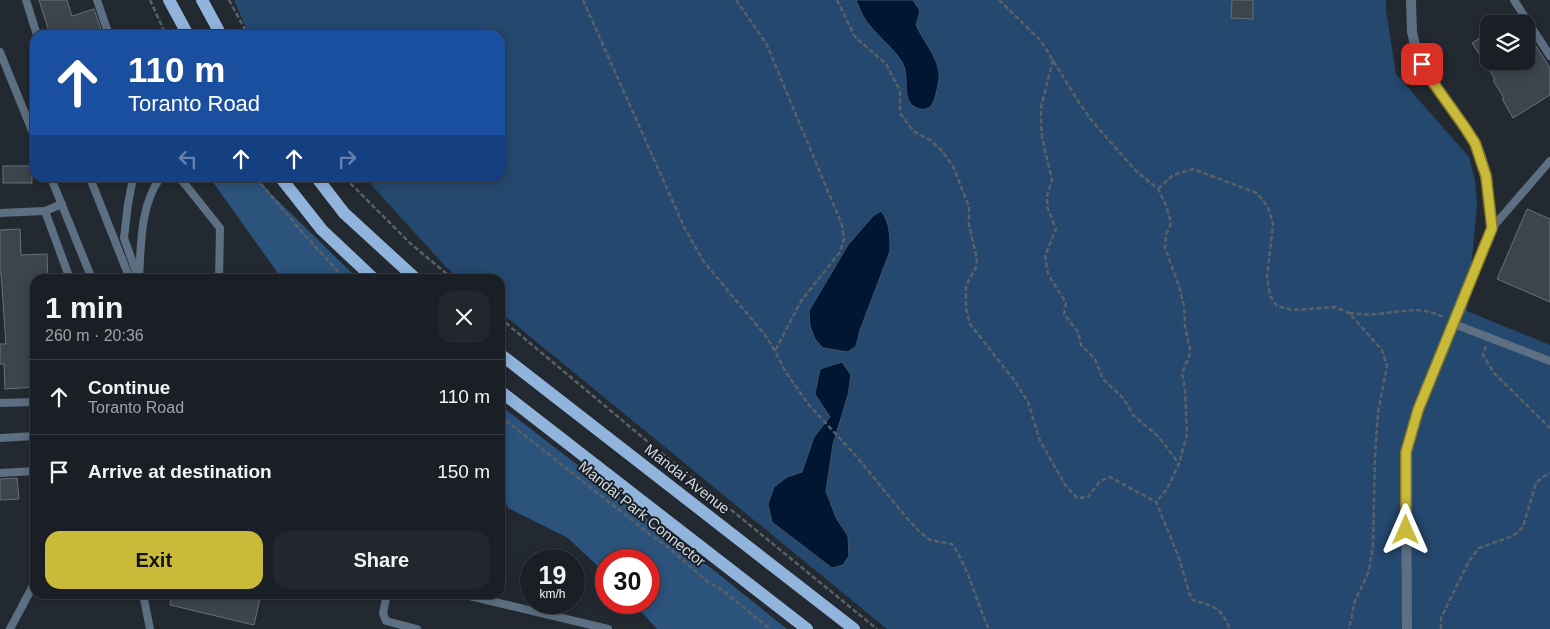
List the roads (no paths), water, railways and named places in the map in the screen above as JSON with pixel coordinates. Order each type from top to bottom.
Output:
[{"type":"main road","points":[[169,0],[185,30]]},
{"type":"main road","points":[[202,0],[218,30]]},
{"type":"main road","points":[[284,182],[322,230],[369,274]]},
{"type":"main road","points":[[320,182],[344,213],[411,274]]},
{"type":"main road","name":"Mandai Avenue","points":[[505,358],[854,629]]},
{"type":"main road","points":[[505,395],[807,629]]},
{"type":"street","points":[[1407,629],[1406,452],[1418,410],[1492,228],[1486,176],[1480,154],[1464,126],[1427,74],[1417,54],[1412,32],[1411,0]]},
{"type":"lane","points":[[26,0],[35,30]]},
{"type":"lane","points":[[96,0],[107,30]]},
{"type":"lane","points":[[1514,0],[1550,56]]},
{"type":"lane","points":[[0,52],[30,126]]},
{"type":"lane","points":[[1492,228],[1550,161]]},
{"type":"lane","points":[[53,182],[90,274]]},
{"type":"lane","points":[[92,182],[128,274]]},
{"type":"lane","points":[[132,182],[124,238],[137,274]]},
{"type":"lane","points":[[139,274],[145,211],[157,182]]},
{"type":"lane","points":[[183,182],[220,228],[219,274]]},
{"type":"lane","points":[[0,213],[45,211],[62,204]]},
{"type":"lane","points":[[45,211],[68,274]]},
{"type":"lane","points":[[1454,324],[1550,361]]},
{"type":"lane","points":[[0,403],[30,402]]},
{"type":"lane","points":[[0,438],[30,436]]},
{"type":"lane","points":[[0,472],[30,471]]},
{"type":"lane","points":[[10,629],[30,591]]},
{"type":"lane","points":[[144,599],[150,629]]},
{"type":"lane","points":[[386,599],[383,614],[386,621],[416,629]]},
{"type":"lane","points":[[481,599],[586,626],[608,629]]}]
